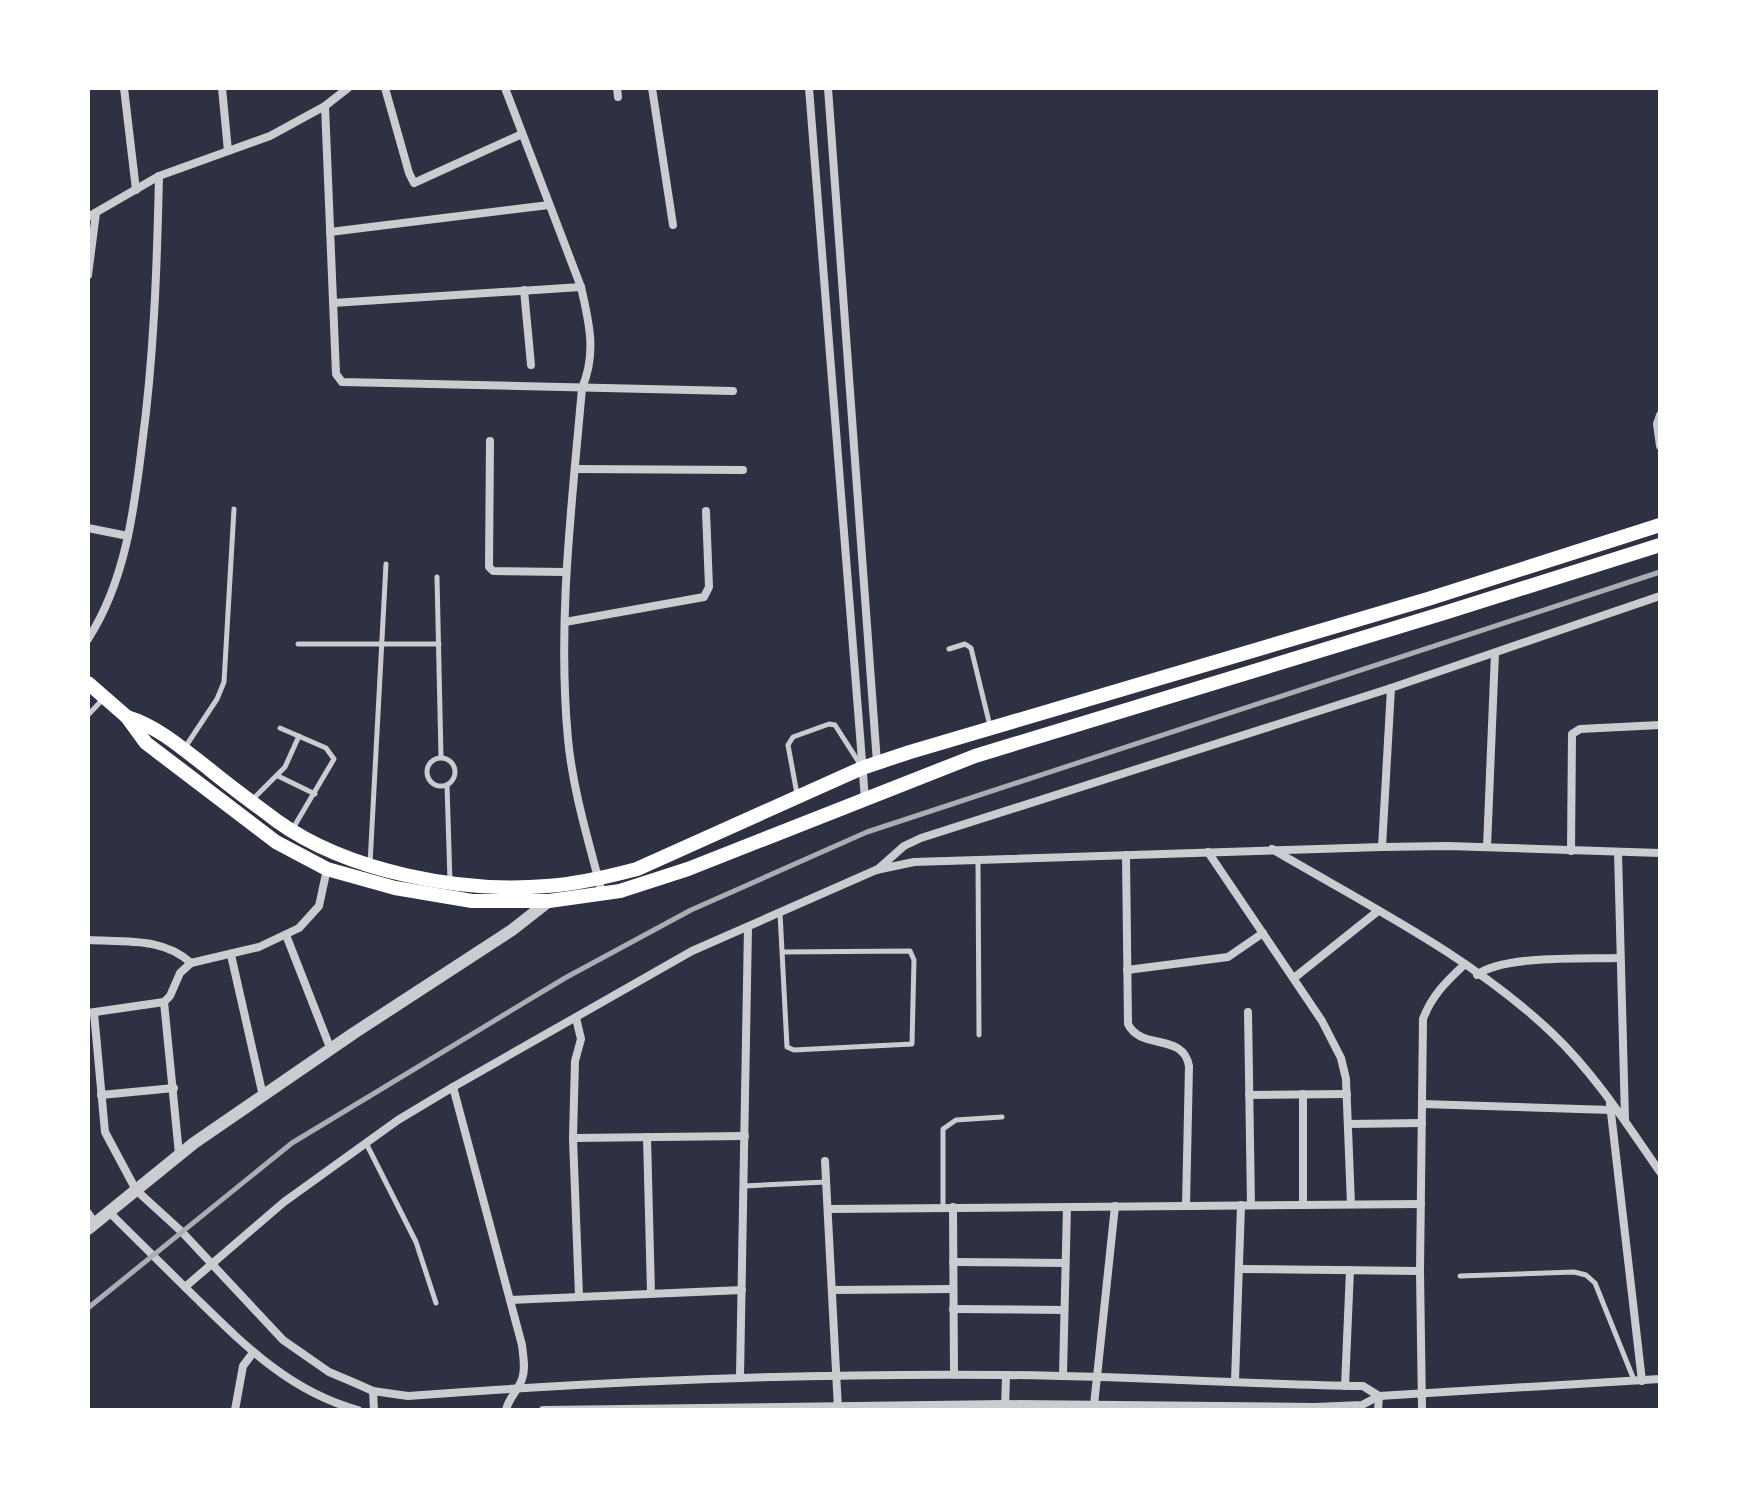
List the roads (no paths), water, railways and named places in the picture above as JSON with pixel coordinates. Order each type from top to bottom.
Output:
[{"type":"main road","points":[[88,683],[127,717],[146,743],[265,833],[327,869],[395,888],[472,901],[549,901],[600,886],[870,765],[1428,599],[1660,525]]},
{"type":"main road","points":[[127,717],[156,729],[292,830],[370,865],[450,882],[494,887],[600,886],[620,891],[688,869],[975,756],[1660,545]]},
{"type":"street","points":[[124,88],[136,190]]},
{"type":"street","points":[[222,88],[228,151]]},
{"type":"street","points":[[88,275],[92,215],[159,176],[270,136],[325,106],[348,88]]},
{"type":"street","points":[[385,88],[414,183],[522,134]]},
{"type":"street","points":[[505,88],[581,287],[591,345],[590,369],[582,388],[565,572],[565,622],[568,739],[579,809],[600,886]]},
{"type":"street","points":[[652,88],[673,225]]},
{"type":"street","points":[[809,88],[870,765]]},
{"type":"street","points":[[828,88],[870,765],[865,799]]},
{"type":"street","points":[[325,106],[336,374],[342,382],[733,391]]},
{"type":"street","points":[[88,639],[116,583],[128,536],[151,377],[159,176]]},
{"type":"street","points":[[330,232],[549,205]]},
{"type":"street","points":[[333,303],[581,287]]},
{"type":"street","points":[[524,290],[531,365]]},
{"type":"street","points":[[1660,415],[1657,424],[1660,446]]},
{"type":"street","points":[[490,441],[487,565],[493,571],[565,572]]},
{"type":"street","points":[[575,469],[743,470]]},
{"type":"street","points":[[565,622],[704,597],[709,587],[706,511]]},
{"type":"street","points":[[88,528],[128,536]]},
{"type":"street","points":[[876,870],[904,846],[921,838],[1391,688],[1660,596]]},
{"type":"street","points":[[1487,847],[1495,653]]},
{"type":"street","points":[[1382,847],[1391,688]]},
{"type":"street","points":[[1571,851],[1572,734],[1580,729],[1660,725]]},
{"type":"street","points":[[185,1287],[284,1202],[398,1120],[692,951],[876,870],[914,862],[1272,849],[1487,847],[1660,853]]},
{"type":"street","points":[[1272,849],[1442,949],[1551,1032],[1610,1099],[1660,1172]]},
{"type":"street","points":[[1208,852],[1294,978],[1333,1039],[1341,1058],[1347,1094],[1351,1204]]},
{"type":"street","points":[[1618,852],[1625,1122]]},
{"type":"street","points":[[1126,855],[1128,1024],[1140,1037],[1179,1047],[1188,1059],[1186,1206]]},
{"type":"street","points":[[327,869],[319,906],[299,928],[231,955],[191,963],[180,973],[164,1002],[91,1013],[105,1132],[136,1190],[182,1232],[283,1340],[329,1372],[373,1391],[408,1396],[740,1377],[954,1374],[1363,1386],[1379,1396]]},
{"type":"street","points":[[90,1222],[109,1212],[179,1154],[512,930],[549,901]]},
{"type":"street","points":[[1294,978],[1378,911]]},
{"type":"street","points":[[740,1377],[748,927]]},
{"type":"street","points":[[1127,970],[1222,958],[1234,954],[1263,933]]},
{"type":"street","points":[[286,935],[331,1050]]},
{"type":"street","points":[[88,940],[159,944],[171,948],[191,963]]},
{"type":"street","points":[[231,955],[263,1096]]},
{"type":"street","points":[[1477,975],[1486,968],[1509,963],[1619,958]]},
{"type":"street","points":[[1422,1410],[1423,1019],[1439,988],[1464,965]]},
{"type":"street","points":[[164,1002],[179,1154]]},
{"type":"street","points":[[1235,1381],[1239,1269],[1246,1205],[1248,1012]]},
{"type":"street","points":[[576,1018],[581,1039],[575,1061],[573,1138],[579,1296]]},
{"type":"street","points":[[453,1087],[525,1363],[522,1380],[509,1399],[506,1410]]},
{"type":"street","points":[[101,1095],[174,1088]]},
{"type":"street","points":[[1303,1094],[1303,1205]]},
{"type":"street","points":[[1249,1095],[1347,1094]]},
{"type":"street","points":[[1610,1099],[1638,1381]]},
{"type":"street","points":[[1422,1104],[1611,1110]]},
{"type":"street","points":[[1348,1124],[1422,1123]]},
{"type":"street","points":[[573,1138],[745,1136]]},
{"type":"street","points":[[647,1137],[651,1293]]},
{"type":"street","points":[[825,1161],[838,1408]]},
{"type":"street","points":[[828,1209],[1421,1204]]},
{"type":"street","points":[[1094,1405],[1115,1206]]},
{"type":"street","points":[[1063,1375],[1067,1207]]},
{"type":"street","points":[[948,1208],[953,1262],[954,1374]]},
{"type":"street","points":[[109,1212],[252,1354],[299,1386],[358,1410]]},
{"type":"street","points":[[953,1262],[1065,1263]]},
{"type":"street","points":[[1239,1269],[1420,1271]]},
{"type":"street","points":[[1345,1386],[1350,1270]]},
{"type":"street","points":[[832,1290],[953,1289]]},
{"type":"street","points":[[510,1300],[742,1290]]},
{"type":"street","points":[[953,1309],[1064,1310]]},
{"type":"street","points":[[235,1410],[243,1366],[252,1354]]},
{"type":"street","points":[[1005,1407],[1006,1375]]},
{"type":"street","points":[[543,1410],[1076,1408],[1094,1405],[1314,1408],[1362,1405],[1379,1396],[1660,1379]]},
{"type":"street","points":[[373,1391],[374,1410]]},
{"type":"street","points":[[1378,1410],[1379,1396]]},
{"type":"lane","points":[[184,749],[217,699],[224,682],[234,509]]},
{"type":"lane","points":[[370,865],[386,564]]},
{"type":"lane","points":[[437,577],[441,757]]},
{"type":"lane","points":[[298,644],[439,644]]},
{"type":"lane","points":[[949,649],[965,644],[971,648],[990,727]]},
{"type":"lane","points":[[88,715],[105,698]]},
{"type":"lane","points":[[798,798],[788,745],[793,737],[829,724],[835,725],[870,765]]},
{"type":"lane","points":[[280,728],[330,751],[334,759],[292,830]]},
{"type":"lane","points":[[251,801],[278,776],[291,757],[299,736]]},
{"type":"lane","points":[[441,757],[451,762],[455,771],[454,777],[442,786],[432,782],[427,772],[431,762],[441,757]]},
{"type":"lane","points":[[278,776],[315,794]]},
{"type":"lane","points":[[447,785],[450,882]]},
{"type":"lane","points":[[978,860],[979,1035]]},
{"type":"lane","points":[[780,912],[786,1044],[790,1049],[912,1044],[914,960],[910,951],[782,952]]},
{"type":"lane","points":[[948,1208],[943,1129],[956,1120],[1002,1117]]},
{"type":"lane","points":[[365,1143],[416,1242],[436,1303]]},
{"type":"lane","points":[[744,1186],[826,1182]]},
{"type":"lane","points":[[1460,1276],[1574,1272],[1586,1275],[1595,1283],[1638,1381]]},
{"type":"railway","points":[[88,1308],[292,1143],[565,978],[691,910],[867,832],[1660,572]]}]
